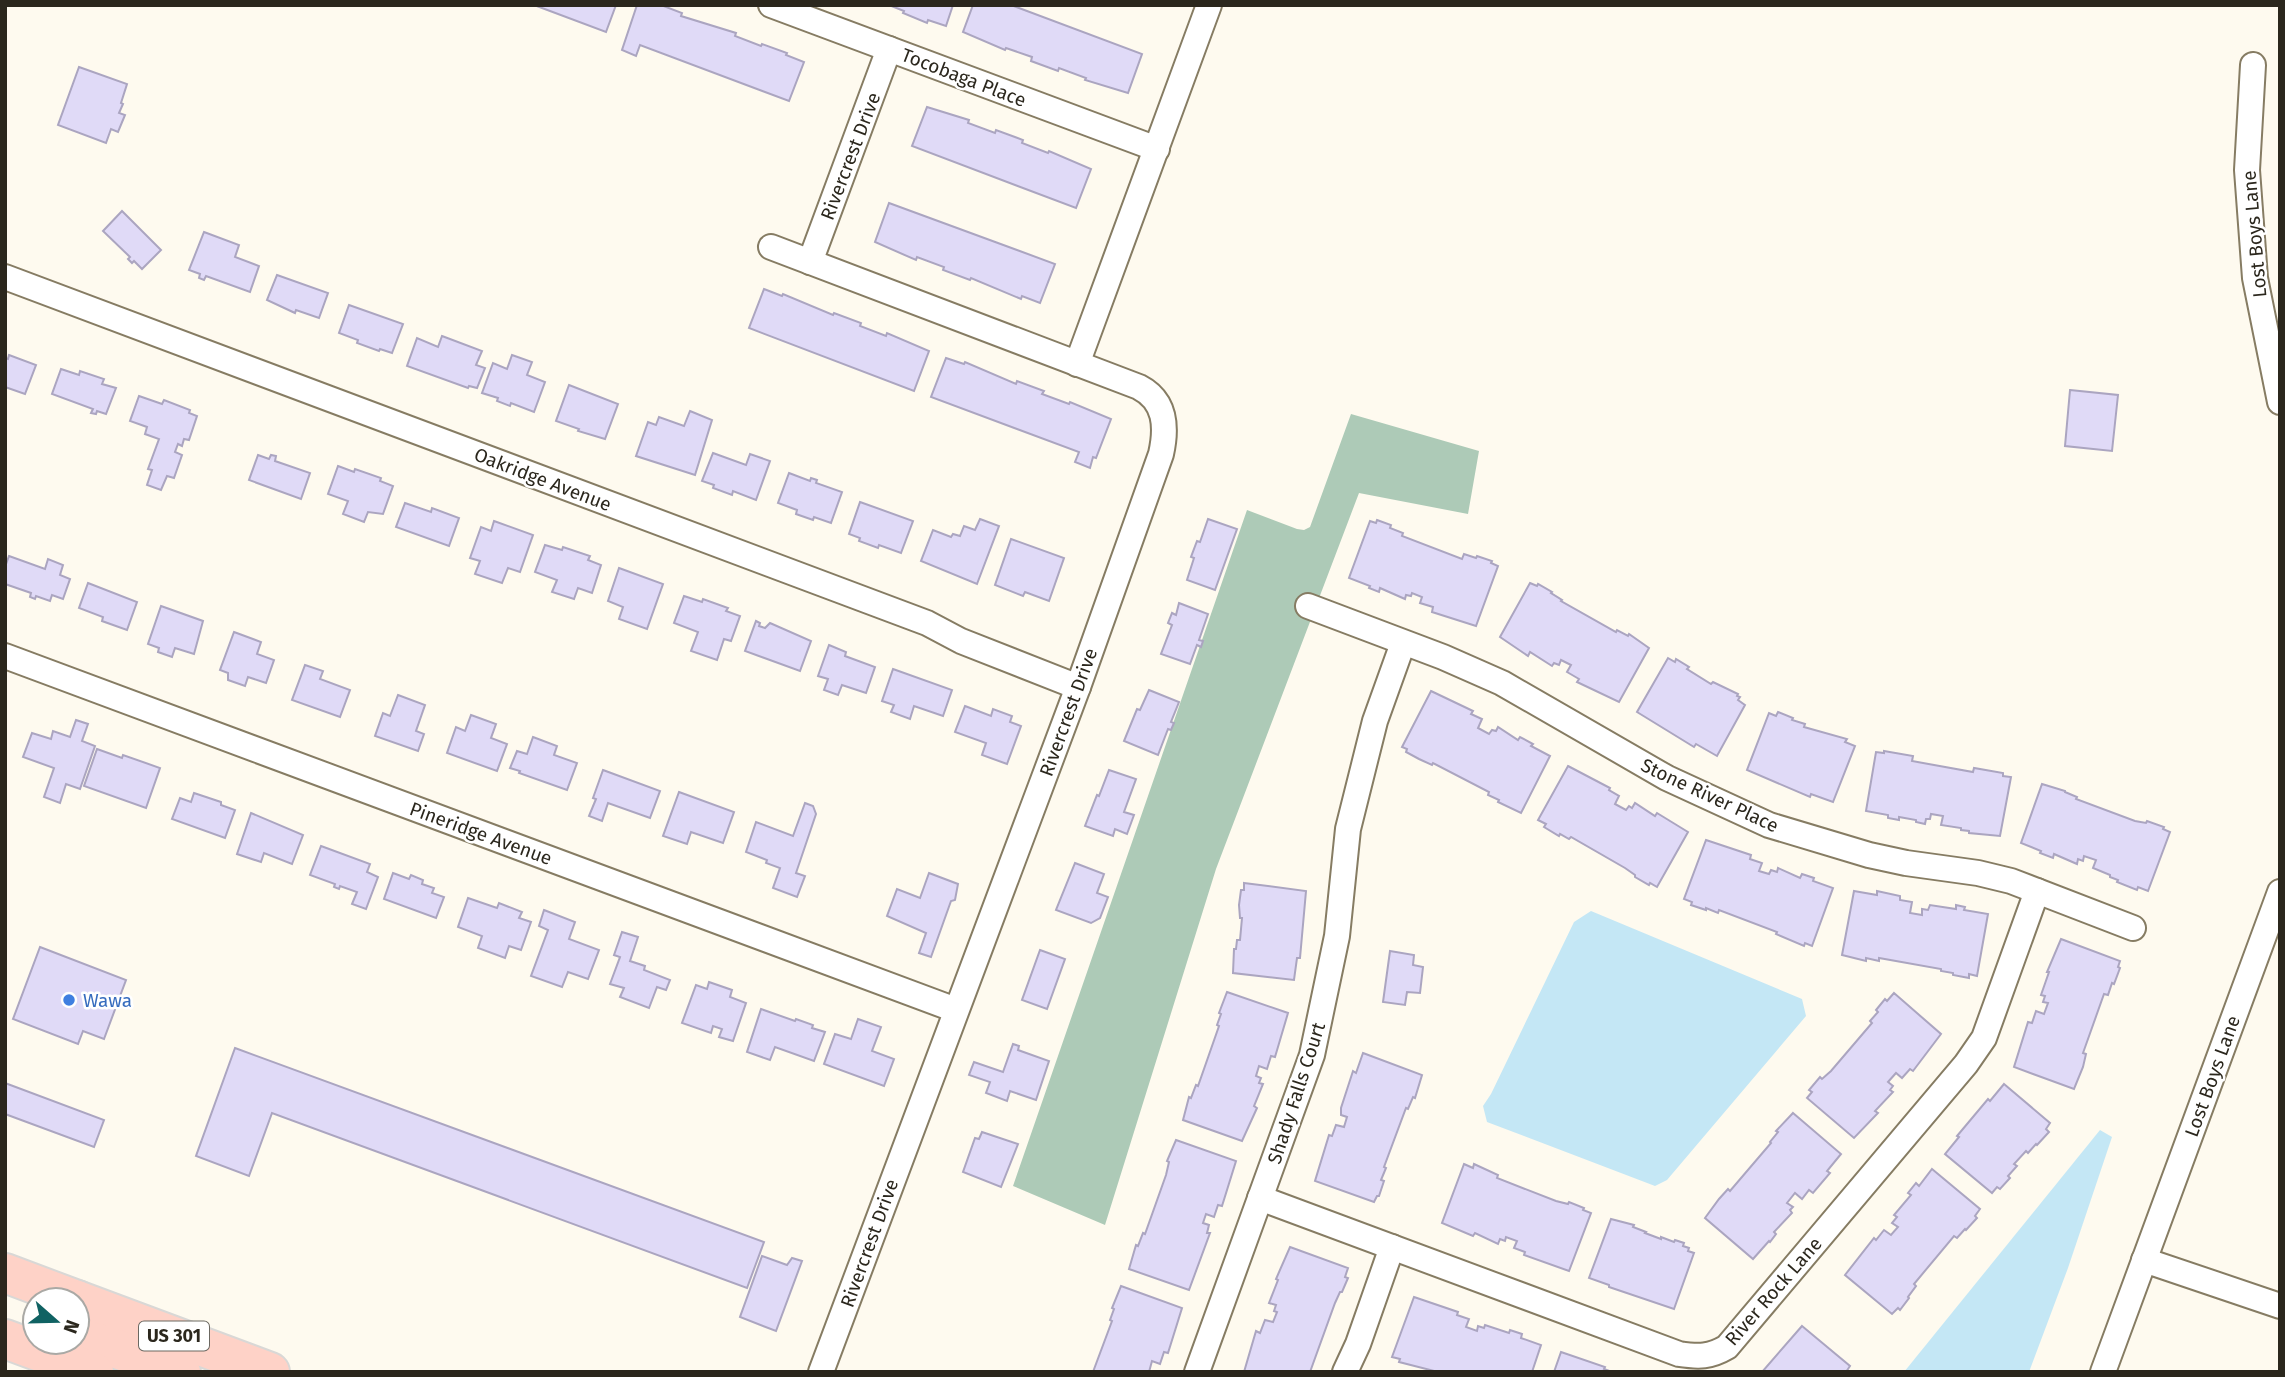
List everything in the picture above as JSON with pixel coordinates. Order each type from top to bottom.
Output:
[{"type":"main road","name":"US 301","points":[[5,1273],[40,1286]]},
{"type":"main road","name":"US 301","points":[[91,1305],[270,1372]]},
{"type":"main road","points":[[91,1343],[103,1343],[181,1372]]},
{"type":"main road","points":[[74,1356],[94,1372]]},
{"type":"street","name":"Tocobaga Place","points":[[771,5],[1157,149]]},
{"type":"street","points":[[1077,364],[1209,5]]},
{"type":"street","name":"Rivercrest Drive","points":[[810,262],[890,49]]},
{"type":"street","name":"Lost Boys Lane","points":[[2253,65],[2247,170],[2255,278],[2280,402]]},
{"type":"street","name":"Rivercrest Drive","points":[[771,247],[1148,391],[1163,412],[1165,423],[1161,454],[1078,687],[821,1372]]},
{"type":"street","name":"Oakridge Avenue","points":[[5,277],[927,623],[961,640],[1078,687]]},
{"type":"street","name":"Stone River Place","points":[[1308,606],[1502,683],[1667,778],[1769,825],[1869,855],[2011,881],[2133,928]]},
{"type":"street","name":"Shady Falls Court","points":[[1197,1372],[1312,1055],[1337,936],[1348,829],[1375,721],[1403,643]]},
{"type":"street","name":"Pineridge Avenue","points":[[5,656],[956,1010]]},
{"type":"street","name":"River Rock Lane","points":[[1260,1198],[1679,1354],[1712,1356],[1727,1347],[1966,1064],[1984,1038],[2037,891]]},
{"type":"street","name":"Lost Boys Lane","points":[[2103,1372],[2280,892]]},
{"type":"street","points":[[1345,1372],[1359,1344],[1392,1247]]},
{"type":"street","points":[[2144,1260],[2280,1306]]},
{"type":"street","points":[[1359,1344],[1364,1372]]},
{"type":"green space","points":[[1351,414],[1479,451],[1468,514],[1359,493],[1216,869],[1105,1225],[1013,1186],[1247,510],[1297,529],[1310,527]]},
{"type":"water","points":[[1591,911],[1802,999],[1806,1016],[1667,1180],[1655,1186],[1487,1122],[1483,1106],[1574,922]]},
{"type":"water","points":[[2100,1130],[2112,1137],[2068,1268],[2029,1372],[1904,1372]]},
{"type":"building","points":[[534,5],[616,5],[606,32]]},
{"type":"building","points":[[637,5],[661,5],[682,13],[681,16],[736,33],[735,36],[787,53],[786,55],[804,62],[789,101],[640,45],[636,56],[622,50]]},
{"type":"building","points":[[889,5],[953,5],[946,26],[928,20],[927,23]]},
{"type":"building","points":[[973,5],[1011,5],[1142,54],[1128,93],[1085,80],[1086,78],[1059,68],[1058,71],[1031,61],[1032,57],[1006,48],[1005,50],[963,32]]},
{"type":"building","points":[[79,67],[127,84],[119,113],[125,115],[118,132],[111,129],[106,143],[58,125]]},
{"type":"building","points":[[927,107],[969,120],[968,123],[995,133],[996,130],[1023,140],[1022,143],[1091,169],[1076,208],[912,146]]},
{"type":"building","points":[[889,203],[1055,264],[1040,303],[1022,296],[1021,299],[875,242]]},
{"type":"building","points":[[122,211],[161,250],[142,269],[134,261],[132,263],[128,259],[130,257],[103,231]]},
{"type":"building","points":[[204,232],[239,245],[235,257],[259,266],[250,292],[206,276],[204,280],[199,278],[200,274],[189,270]]},
{"type":"building","points":[[277,275],[328,293],[319,318],[296,310],[295,313],[267,300]]},
{"type":"building","points":[[764,289],[861,323],[860,326],[886,336],[887,333],[929,351],[914,391],[749,328]]},
{"type":"building","points":[[349,305],[403,324],[392,353],[357,343],[358,340],[339,333]]},
{"type":"building","points":[[442,336],[482,351],[476,365],[485,368],[477,388],[468,388],[407,366],[417,338],[438,347]]},
{"type":"building","points":[[9,355],[36,365],[25,394],[5,387],[5,358],[8,359]]},
{"type":"building","points":[[512,355],[532,362],[527,375],[545,382],[534,412],[511,403],[510,406],[497,401],[498,398],[482,393],[493,363],[507,369]]},
{"type":"building","points":[[946,358],[964,364],[965,362],[1016,384],[1017,381],[1044,391],[1042,394],[1111,419],[1090,468],[1075,462],[1079,452],[931,397]]},
{"type":"building","points":[[61,369],[79,375],[80,371],[104,379],[102,384],[116,388],[106,414],[97,411],[96,414],[91,413],[93,409],[52,394]]},
{"type":"building","points":[[569,385],[618,404],[605,439],[556,421]]},
{"type":"building","points":[[2070,390],[2118,395],[2112,451],[2065,446]]},
{"type":"building","points":[[139,396],[162,404],[164,400],[190,410],[189,413],[197,416],[189,440],[184,439],[182,446],[178,444],[175,452],[182,455],[174,478],[167,476],[161,490],[147,485],[152,470],[148,469],[159,439],[145,434],[147,427],[130,421]]},
{"type":"building","points":[[690,411],[712,420],[695,475],[636,456],[648,422],[656,425],[659,417],[684,426]]},
{"type":"building","points":[[713,453],[746,465],[750,454],[770,461],[756,500],[733,491],[732,495],[702,481]]},
{"type":"building","points":[[258,455],[269,459],[271,455],[276,456],[275,461],[310,473],[301,499],[249,480]]},
{"type":"building","points":[[338,466],[381,478],[380,481],[393,486],[383,514],[368,512],[364,522],[343,514],[348,501],[328,494]]},
{"type":"building","points":[[789,473],[810,481],[811,478],[817,480],[816,483],[842,492],[831,523],[796,514],[797,510],[778,503]]},
{"type":"building","points":[[860,502],[913,521],[901,553],[879,545],[878,548],[849,534]]},
{"type":"building","points":[[405,503],[431,512],[432,508],[459,518],[449,546],[396,527]]},
{"type":"building","points":[[980,519],[999,526],[977,584],[921,561],[933,530],[951,537],[953,534],[960,536],[964,526],[975,530]]},
{"type":"building","points":[[1208,519],[1237,529],[1215,590],[1187,580],[1194,558],[1191,557]]},
{"type":"building","points":[[1377,520],[1391,525],[1390,528],[1403,533],[1402,536],[1462,559],[1464,554],[1476,558],[1477,556],[1498,566],[1476,626],[1432,612],[1433,607],[1420,603],[1422,597],[1412,593],[1411,596],[1406,595],[1405,599],[1380,588],[1379,592],[1349,578],[1370,521],[1376,523]]},
{"type":"building","points":[[494,521],[533,535],[520,572],[508,568],[502,583],[475,574],[480,561],[470,558],[481,527],[491,531]]},
{"type":"building","points":[[1011,539],[1064,558],[1049,601],[1025,592],[1023,596],[995,585]]},
{"type":"building","points":[[545,545],[562,550],[563,547],[590,556],[588,560],[601,565],[592,593],[578,588],[574,599],[552,592],[557,580],[535,572]]},
{"type":"building","points":[[9,556],[45,569],[48,559],[63,565],[60,575],[70,579],[63,599],[52,595],[50,601],[36,596],[35,599],[30,597],[31,593],[5,584],[5,567]]},
{"type":"building","points":[[619,568],[663,584],[647,629],[619,619],[623,607],[608,601]]},
{"type":"building","points":[[88,583],[137,602],[127,630],[102,621],[103,617],[79,608]]},
{"type":"building","points":[[1530,583],[1537,586],[1538,584],[1561,601],[1616,632],[1617,630],[1628,636],[1629,634],[1649,648],[1619,702],[1577,682],[1579,679],[1567,672],[1571,665],[1561,660],[1559,665],[1554,663],[1552,666],[1530,652],[1528,656],[1500,637]]},
{"type":"building","points":[[684,596],[702,602],[703,599],[728,608],[726,611],[740,616],[731,641],[724,639],[717,660],[691,651],[698,632],[674,623]]},
{"type":"building","points":[[1179,603],[1208,614],[1199,640],[1203,641],[1201,647],[1197,645],[1190,664],[1161,654],[1172,625],[1168,623],[1172,613],[1176,615]]},
{"type":"building","points":[[161,606],[203,621],[194,654],[175,648],[172,657],[158,652],[159,648],[148,644]]},
{"type":"building","points":[[756,621],[760,623],[759,626],[765,628],[770,623],[811,641],[800,671],[745,651]]},
{"type":"building","points":[[234,632],[261,642],[257,654],[274,660],[266,683],[248,677],[245,686],[228,680],[228,673],[220,670]]},
{"type":"building","points":[[829,645],[846,652],[845,656],[875,667],[866,693],[842,685],[838,695],[824,690],[828,679],[818,676]]},
{"type":"building","points":[[1668,658],[1675,662],[1676,659],[1711,684],[1713,682],[1738,694],[1738,700],[1745,705],[1717,756],[1696,744],[1694,747],[1637,712]]},
{"type":"building","points":[[305,665],[323,671],[320,679],[350,690],[340,717],[292,700]]},
{"type":"building","points":[[893,669],[952,690],[943,716],[914,706],[910,719],[891,712],[894,705],[882,701]]},
{"type":"building","points":[[1149,690],[1179,702],[1171,722],[1174,723],[1171,730],[1168,729],[1158,755],[1124,741],[1137,709],[1140,710]]},
{"type":"building","points":[[1431,691],[1473,711],[1471,714],[1482,719],[1478,728],[1489,734],[1498,727],[1518,740],[1520,737],[1533,744],[1531,746],[1550,756],[1521,813],[1498,802],[1499,800],[1488,795],[1489,792],[1433,763],[1432,765],[1419,759],[1402,747]]},
{"type":"building","points":[[398,695],[425,705],[416,731],[424,734],[418,751],[375,736],[383,713],[390,716]]},
{"type":"building","points":[[965,706],[991,716],[993,709],[1012,716],[1010,722],[1021,726],[1007,764],[982,755],[986,743],[955,732]]},
{"type":"building","points":[[1778,712],[1805,724],[1804,727],[1847,739],[1845,742],[1855,746],[1833,802],[1811,794],[1810,797],[1747,770],[1769,713],[1776,716]]},
{"type":"building","points":[[471,715],[496,724],[491,738],[507,744],[497,771],[447,753],[456,727],[465,731]]},
{"type":"building","points":[[76,720],[88,724],[82,741],[95,746],[80,789],[66,784],[60,803],[44,797],[54,768],[23,757],[32,733],[51,739],[53,731],[70,737]]},
{"type":"building","points":[[533,737],[557,746],[554,755],[577,763],[567,790],[510,768],[517,751],[527,754]]},
{"type":"building","points":[[97,749],[160,768],[146,808],[84,786]]},
{"type":"building","points":[[1876,752],[1913,756],[1912,761],[1973,772],[1974,768],[2011,777],[2000,836],[1969,833],[1961,828],[1941,825],[1943,816],[1931,814],[1925,824],[1899,817],[1899,820],[1888,818],[1888,815],[1866,811]]},
{"type":"building","points":[[1568,766],[1610,788],[1609,790],[1619,796],[1615,804],[1626,810],[1629,806],[1632,808],[1635,803],[1688,832],[1657,887],[1635,877],[1625,868],[1571,837],[1569,839],[1560,834],[1559,836],[1538,820]]},
{"type":"building","points":[[603,770],[660,791],[650,818],[608,803],[602,821],[589,816]]},
{"type":"building","points":[[1109,770],[1136,779],[1124,812],[1134,815],[1127,834],[1115,829],[1113,836],[1085,826]]},
{"type":"building","points":[[2042,784],[2135,821],[2147,821],[2164,827],[2163,829],[2170,832],[2148,891],[2138,887],[2137,890],[2117,882],[2118,880],[2110,875],[2093,868],[2096,860],[2084,856],[2083,861],[2078,859],[2077,864],[2054,854],[2053,858],[2021,843]]},
{"type":"building","points":[[679,792],[734,812],[723,843],[691,832],[687,844],[663,836]]},
{"type":"building","points":[[194,793],[235,810],[225,838],[172,819],[180,798],[191,802]]},
{"type":"building","points":[[805,803],[813,806],[816,814],[796,873],[805,876],[797,897],[773,888],[780,868],[746,852],[756,822],[793,836]]},
{"type":"building","points":[[251,813],[303,835],[292,864],[264,853],[261,862],[237,854]]},
{"type":"building","points":[[1706,840],[1751,855],[1750,859],[1762,863],[1759,871],[1769,874],[1771,870],[1777,872],[1778,868],[1800,878],[1802,874],[1814,878],[1813,881],[1833,888],[1812,946],[1805,943],[1804,946],[1776,934],[1777,932],[1719,910],[1718,913],[1691,905],[1692,902],[1684,899]]},
{"type":"building","points":[[321,846],[370,864],[367,872],[378,877],[366,909],[352,904],[357,892],[340,886],[339,889],[334,887],[335,884],[310,875]]},
{"type":"building","points":[[1075,863],[1104,874],[1097,893],[1108,897],[1100,918],[1091,923],[1056,910]]},
{"type":"building","points":[[393,873],[409,879],[411,875],[423,880],[422,884],[434,888],[432,893],[444,897],[436,918],[384,899]]},
{"type":"building","points":[[929,873],[958,884],[955,900],[951,901],[931,957],[919,953],[926,933],[887,916],[897,889],[920,898]]},
{"type":"building","points":[[1244,883],[1306,891],[1300,958],[1297,958],[1294,980],[1233,973],[1234,949],[1237,940],[1240,940],[1242,918],[1239,905]]},
{"type":"building","points":[[1854,891],[1877,895],[1877,891],[1900,896],[1900,900],[1912,902],[1910,913],[1922,915],[1922,909],[1928,910],[1930,905],[1956,909],[1956,905],[1965,907],[1964,910],[1988,914],[1977,976],[1969,974],[1969,978],[1941,969],[1879,958],[1879,961],[1866,958],[1866,961],[1842,955]]},
{"type":"building","points":[[468,898],[497,908],[499,903],[522,912],[519,918],[531,922],[521,950],[509,946],[505,958],[478,948],[482,936],[458,927]]},
{"type":"building","points":[[544,910],[575,922],[569,939],[599,950],[588,979],[568,972],[562,987],[531,976],[548,930],[539,926]]},
{"type":"building","points":[[622,932],[638,937],[630,961],[645,966],[644,970],[670,980],[666,990],[657,987],[649,1008],[620,997],[624,988],[610,984],[620,957],[614,955]]},
{"type":"building","points":[[2061,939],[2120,961],[2114,984],[2112,983],[2108,995],[2104,994],[2083,1053],[2086,1054],[2083,1067],[2074,1089],[2014,1067],[2028,1022],[2032,1023],[2036,1011],[2044,1014],[2048,1003],[2043,1002],[2045,996],[2041,995]]},
{"type":"building","name":"Wawa","points":[[40,947],[126,980],[104,1039],[83,1031],[78,1044],[13,1019]]},
{"type":"building","points":[[1040,950],[1065,959],[1047,1009],[1022,1000]]},
{"type":"building","points":[[1390,951],[1414,955],[1413,965],[1423,967],[1420,993],[1407,992],[1405,1005],[1383,1002]]},
{"type":"building","points":[[709,982],[732,990],[730,997],[746,1003],[733,1041],[719,1037],[722,1029],[713,1026],[711,1033],[682,1023],[696,985],[707,989]]},
{"type":"building","points":[[1227,992],[1288,1013],[1275,1057],[1271,1056],[1267,1069],[1259,1066],[1256,1076],[1261,1078],[1259,1083],[1263,1084],[1254,1106],[1257,1108],[1242,1141],[1183,1120],[1189,1097],[1191,1098],[1196,1085],[1198,1086],[1219,1026],[1219,1013]]},
{"type":"building","points":[[1894,993],[1941,1034],[1913,1071],[1910,1069],[1902,1078],[1896,1073],[1888,1082],[1893,1086],[1890,1090],[1893,1092],[1875,1111],[1878,1113],[1854,1138],[1807,1098],[1812,1092],[1809,1090],[1820,1077],[1822,1079],[1831,1071],[1872,1023],[1870,1021],[1878,1012],[1876,1010]]},
{"type":"building","points":[[761,1009],[813,1025],[812,1028],[825,1032],[814,1061],[775,1047],[770,1060],[747,1052]]},
{"type":"building","points":[[858,1019],[881,1027],[872,1051],[894,1059],[884,1086],[824,1064],[835,1034],[851,1039]]},
{"type":"building","points":[[1013,1044],[1019,1046],[1018,1050],[1049,1061],[1036,1100],[1010,1091],[1007,1101],[986,1093],[990,1082],[969,1075],[974,1062],[1003,1072]]},
{"type":"building","points":[[235,1048],[764,1242],[747,1288],[272,1113],[249,1176],[196,1156]]},
{"type":"building","points":[[1363,1053],[1422,1075],[1415,1098],[1413,1097],[1408,1109],[1406,1108],[1384,1167],[1386,1168],[1381,1180],[1384,1181],[1379,1196],[1374,1202],[1315,1181],[1329,1135],[1332,1136],[1336,1125],[1344,1127],[1347,1117],[1341,1115],[1341,1108],[1353,1071],[1356,1073]]},
{"type":"building","points":[[5,1083],[104,1120],[94,1147],[5,1114]]},
{"type":"building","points":[[2004,1084],[2050,1123],[2046,1129],[2049,1132],[2028,1153],[2026,1151],[2014,1164],[2017,1166],[2008,1176],[2010,1178],[1992,1193],[1945,1154],[1988,1099],[1990,1101]]},
{"type":"building","points":[[1793,1113],[1841,1154],[1827,1171],[1830,1173],[1813,1193],[1809,1190],[1802,1199],[1795,1193],[1787,1203],[1793,1207],[1790,1210],[1792,1213],[1753,1259],[1705,1218],[1771,1143],[1778,1132],[1776,1131]]},
{"type":"building","points":[[982,1132],[1018,1144],[1001,1187],[963,1172],[975,1138],[979,1139]]},
{"type":"building","points":[[1176,1140],[1236,1161],[1222,1206],[1218,1205],[1214,1217],[1206,1214],[1203,1223],[1209,1225],[1207,1233],[1210,1233],[1189,1290],[1129,1269],[1136,1245],[1138,1246],[1143,1233],[1145,1234]]},
{"type":"building","points":[[1464,1164],[1473,1168],[1474,1164],[1498,1175],[1497,1178],[1556,1201],[1569,1202],[1591,1213],[1569,1271],[1524,1255],[1525,1252],[1514,1248],[1517,1241],[1506,1237],[1505,1241],[1500,1239],[1498,1244],[1475,1233],[1473,1236],[1442,1223]]},
{"type":"building","points":[[1932,1169],[1980,1209],[1975,1216],[1977,1218],[1957,1238],[1954,1236],[1914,1284],[1916,1286],[1900,1310],[1898,1308],[1892,1314],[1845,1275],[1874,1238],[1876,1240],[1884,1230],[1891,1235],[1898,1227],[1892,1223],[1897,1217],[1894,1215],[1911,1195],[1908,1193],[1916,1183],[1919,1186]]},
{"type":"building","points":[[1611,1219],[1634,1225],[1633,1227],[1661,1239],[1684,1243],[1683,1246],[1689,1248],[1688,1251],[1694,1253],[1674,1309],[1589,1278]]},
{"type":"building","points":[[1290,1247],[1348,1268],[1345,1277],[1348,1278],[1335,1303],[1310,1372],[1244,1372],[1256,1331],[1260,1333],[1265,1320],[1273,1322],[1277,1312],[1274,1311],[1276,1305],[1269,1303]]},
{"type":"building","points":[[762,1256],[787,1265],[792,1258],[802,1261],[776,1331],[740,1317]]},
{"type":"building","points":[[1121,1286],[1182,1308],[1168,1353],[1164,1352],[1160,1364],[1152,1361],[1149,1372],[1093,1372],[1112,1321],[1112,1308]]},
{"type":"building","points":[[1414,1297],[1458,1312],[1457,1315],[1469,1319],[1466,1327],[1477,1331],[1478,1326],[1484,1328],[1485,1325],[1509,1333],[1510,1330],[1522,1334],[1521,1338],[1541,1345],[1532,1372],[1438,1372],[1399,1362],[1400,1359],[1392,1357]]},
{"type":"building","points":[[1802,1326],[1850,1366],[1846,1372],[1762,1372]]},
{"type":"building","points":[[1561,1352],[1605,1367],[1604,1369],[1612,1372],[1554,1372]]},
{"type":"place","name":"Wawa","points":[[69,1000]]}]
